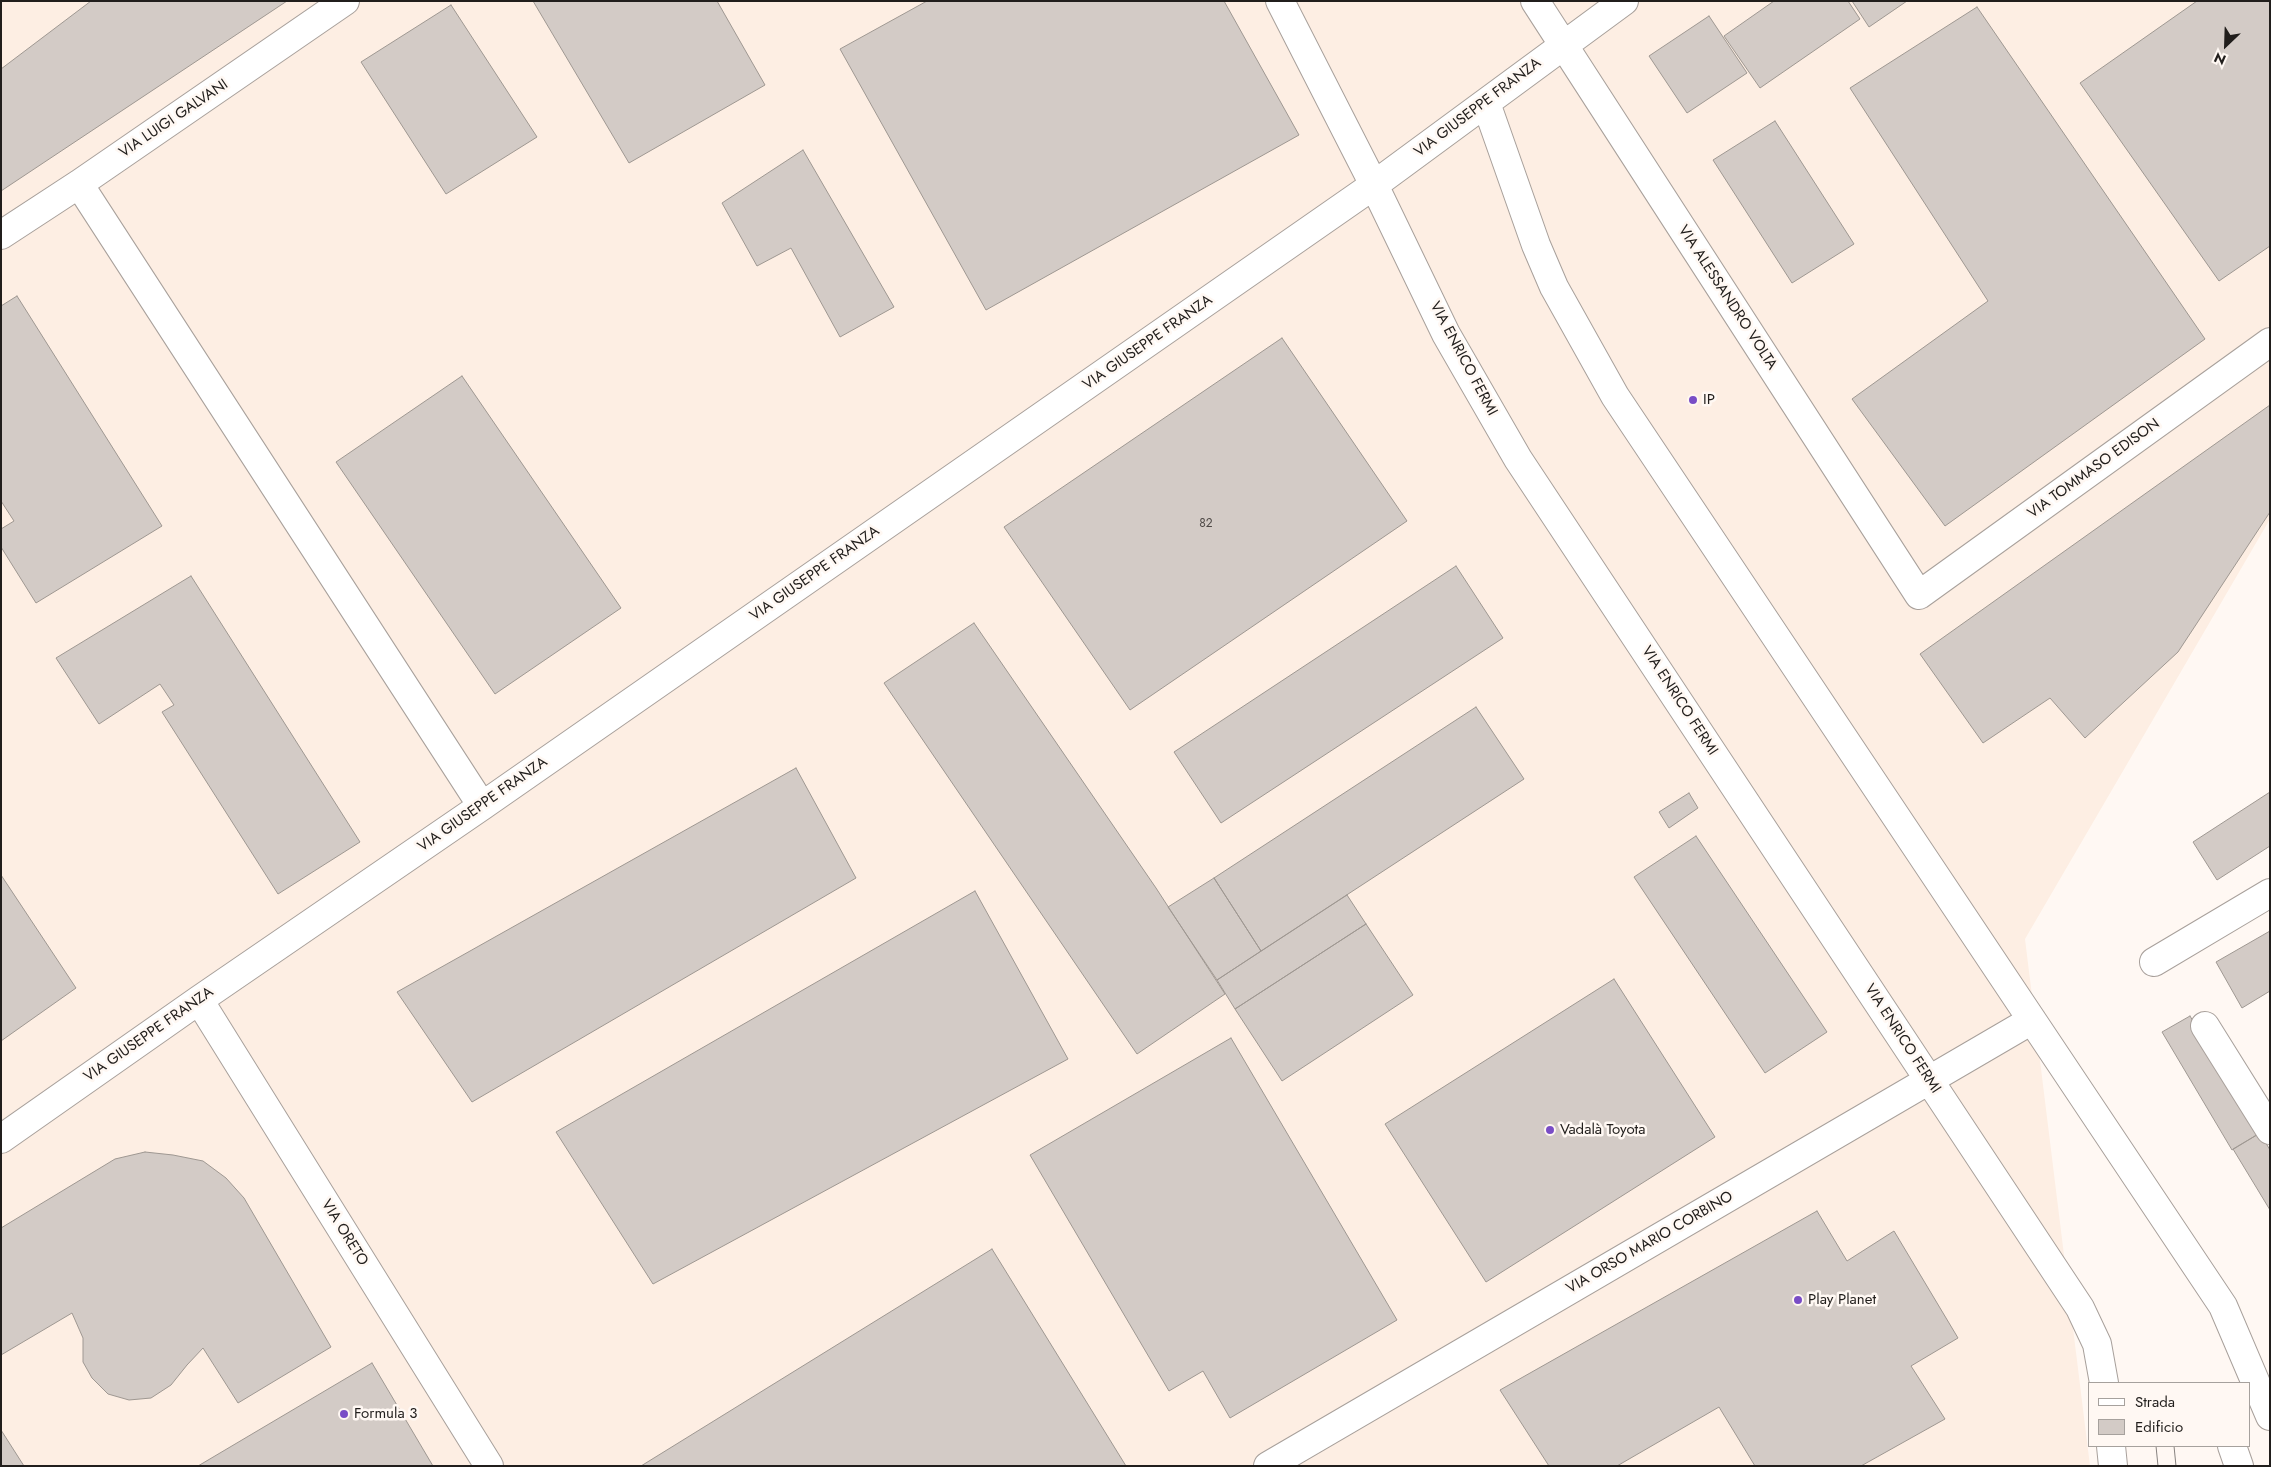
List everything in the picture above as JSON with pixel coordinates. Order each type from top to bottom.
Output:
[{"type":"street","name":"VIA LUIGI GALVANI","points":[[1,234],[79,184],[345,1]]},
{"type":"street","name":"VIA ENRICO FERMI","points":[[1280,1],[1374,185],[1446,334],[1518,459],[2080,1308],[2097,1344],[2110,1382]]},
{"type":"street","name":"VIA ALESSANDRO VOLTA","points":[[1535,1],[1919,595]]},
{"type":"street","name":"VIA GIUSEPPE FRANZA","points":[[1,1140],[199,1000],[482,806],[1374,185],[1624,1]]},
{"type":"street","points":[[1486,103],[1536,245],[1554,287],[1616,396],[2223,1306],[2270,1416]]},
{"type":"street","points":[[79,184],[482,806]]},
{"type":"street","name":"VIA TOMMASO EDISON","points":[[1919,595],[2270,342]]},
{"type":"street","points":[[2154,962],[2270,893]]},
{"type":"street","name":"VIA ORETO","points":[[199,1000],[489,1466]]},
{"type":"street","name":"VIA ORSO MARIO CORBINO","points":[[1268,1466],[2032,1020]]},
{"type":"street","points":[[2205,1026],[2266,1114]]},
{"type":"street","points":[[2111,1447],[2113,1466]]},
{"type":"street","points":[[2232,1447],[2239,1466]]},
{"type":"shaded area","points":[[1,1],[2270,1],[2270,519],[2025,939],[2090,1466],[1,1466]]},
{"type":"building","points":[[91,1],[287,1],[1,191],[1,69]]},
{"type":"building","points":[[533,1],[717,1],[765,85],[629,163]]},
{"type":"building","points":[[927,1],[1224,1],[1299,135],[986,310],[840,49]]},
{"type":"building","points":[[1774,1],[1848,1],[1860,19],[1760,88],[1724,36]]},
{"type":"building","points":[[1852,1],[1907,1],[1869,27]]},
{"type":"building","points":[[2197,1],[2270,1],[2270,246],[2219,281],[2080,83]]},
{"type":"building","points":[[451,5],[537,137],[446,194],[361,62]]},
{"type":"building","points":[[1977,7],[2205,339],[1945,526],[1852,399],[1988,301],[1850,88]]},
{"type":"building","points":[[1709,16],[1747,73],[1687,113],[1649,56]]},
{"type":"building","points":[[1775,121],[1854,244],[1792,283],[1713,160]]},
{"type":"building","points":[[803,150],[894,307],[840,337],[791,248],[757,266],[722,203]]},
{"type":"building","points":[[17,296],[162,526],[36,603],[1,547],[1,529],[14,521],[1,501],[1,306]]},
{"type":"building","points":[[1282,338],[1407,521],[1130,710],[1004,527]]},
{"type":"building","points":[[462,376],[621,608],[495,694],[336,462]]},
{"type":"building","points":[[2270,405],[2270,512],[2178,652],[2085,738],[2050,698],[1983,743],[1920,654]]},
{"type":"building","points":[[1456,566],[1503,638],[1221,823],[1174,752]]},
{"type":"building","points":[[191,576],[360,842],[278,894],[162,712],[174,705],[160,684],[99,724],[56,658]]},
{"type":"building","points":[[974,623],[1156,888],[1225,994],[1137,1054],[884,683]]},
{"type":"building","points":[[1476,707],[1524,779],[1261,951],[1214,878]]},
{"type":"building","points":[[796,768],[856,878],[472,1102],[397,992]]},
{"type":"building","points":[[2270,792],[2270,846],[2217,880],[2193,842]]},
{"type":"building","points":[[1689,793],[1698,808],[1669,828],[1659,812]]},
{"type":"building","points":[[1696,836],[1827,1032],[1765,1073],[1634,877]]},
{"type":"building","points":[[1,875],[76,988],[1,1041]]},
{"type":"building","points":[[1214,878],[1261,951],[1217,980],[1168,907]]},
{"type":"building","points":[[975,891],[1068,1059],[653,1284],[556,1132]]},
{"type":"building","points":[[1347,895],[1366,924],[1235,1009],[1217,980]]},
{"type":"building","points":[[1366,924],[1413,995],[1282,1081],[1235,1009]]},
{"type":"building","points":[[2270,931],[2270,991],[2242,1008],[2216,962]]},
{"type":"building","name":"Vadalà Toyota","points":[[1614,979],[1715,1137],[1486,1282],[1385,1124]]},
{"type":"building","points":[[2190,1016],[2260,1133],[2232,1150],[2162,1032]]},
{"type":"building","points":[[1231,1038],[1397,1320],[1230,1418],[1203,1371],[1169,1391],[1030,1155]]},
{"type":"building","points":[[2260,1133],[2270,1150],[2270,1210],[2233,1149]]},
{"type":"building","points":[[145,1152],[203,1161],[226,1178],[244,1198],[331,1347],[238,1403],[203,1348],[171,1385],[151,1398],[129,1400],[108,1394],[92,1378],[83,1362],[83,1338],[72,1313],[1,1355],[1,1228],[115,1159]]},
{"type":"building","name":"Play Planet","points":[[1817,1211],[1847,1261],[1894,1231],[1958,1338],[1911,1366],[1945,1419],[1861,1466],[1755,1466],[1719,1407],[1617,1466],[1549,1466],[1500,1390]]},
{"type":"building","points":[[992,1249],[1126,1466],[641,1466]]},
{"type":"building","name":"Formula 3","points":[[372,1363],[433,1466],[198,1466]]},
{"type":"building","points":[[1,1430],[24,1466],[1,1466]]},
{"type":"tram line","points":[[2156,1447],[2158,1466]]},
{"type":"tram line","points":[[2174,1447],[2176,1466]]},
{"type":"place","name":"IP","points":[[1693,400]]},
{"type":"place","name":"Vadalà Toyota","points":[[1550,1130]]},
{"type":"place","name":"Play Planet","points":[[1798,1300]]},
{"type":"place","name":"Formula 3","points":[[344,1414]]}]
